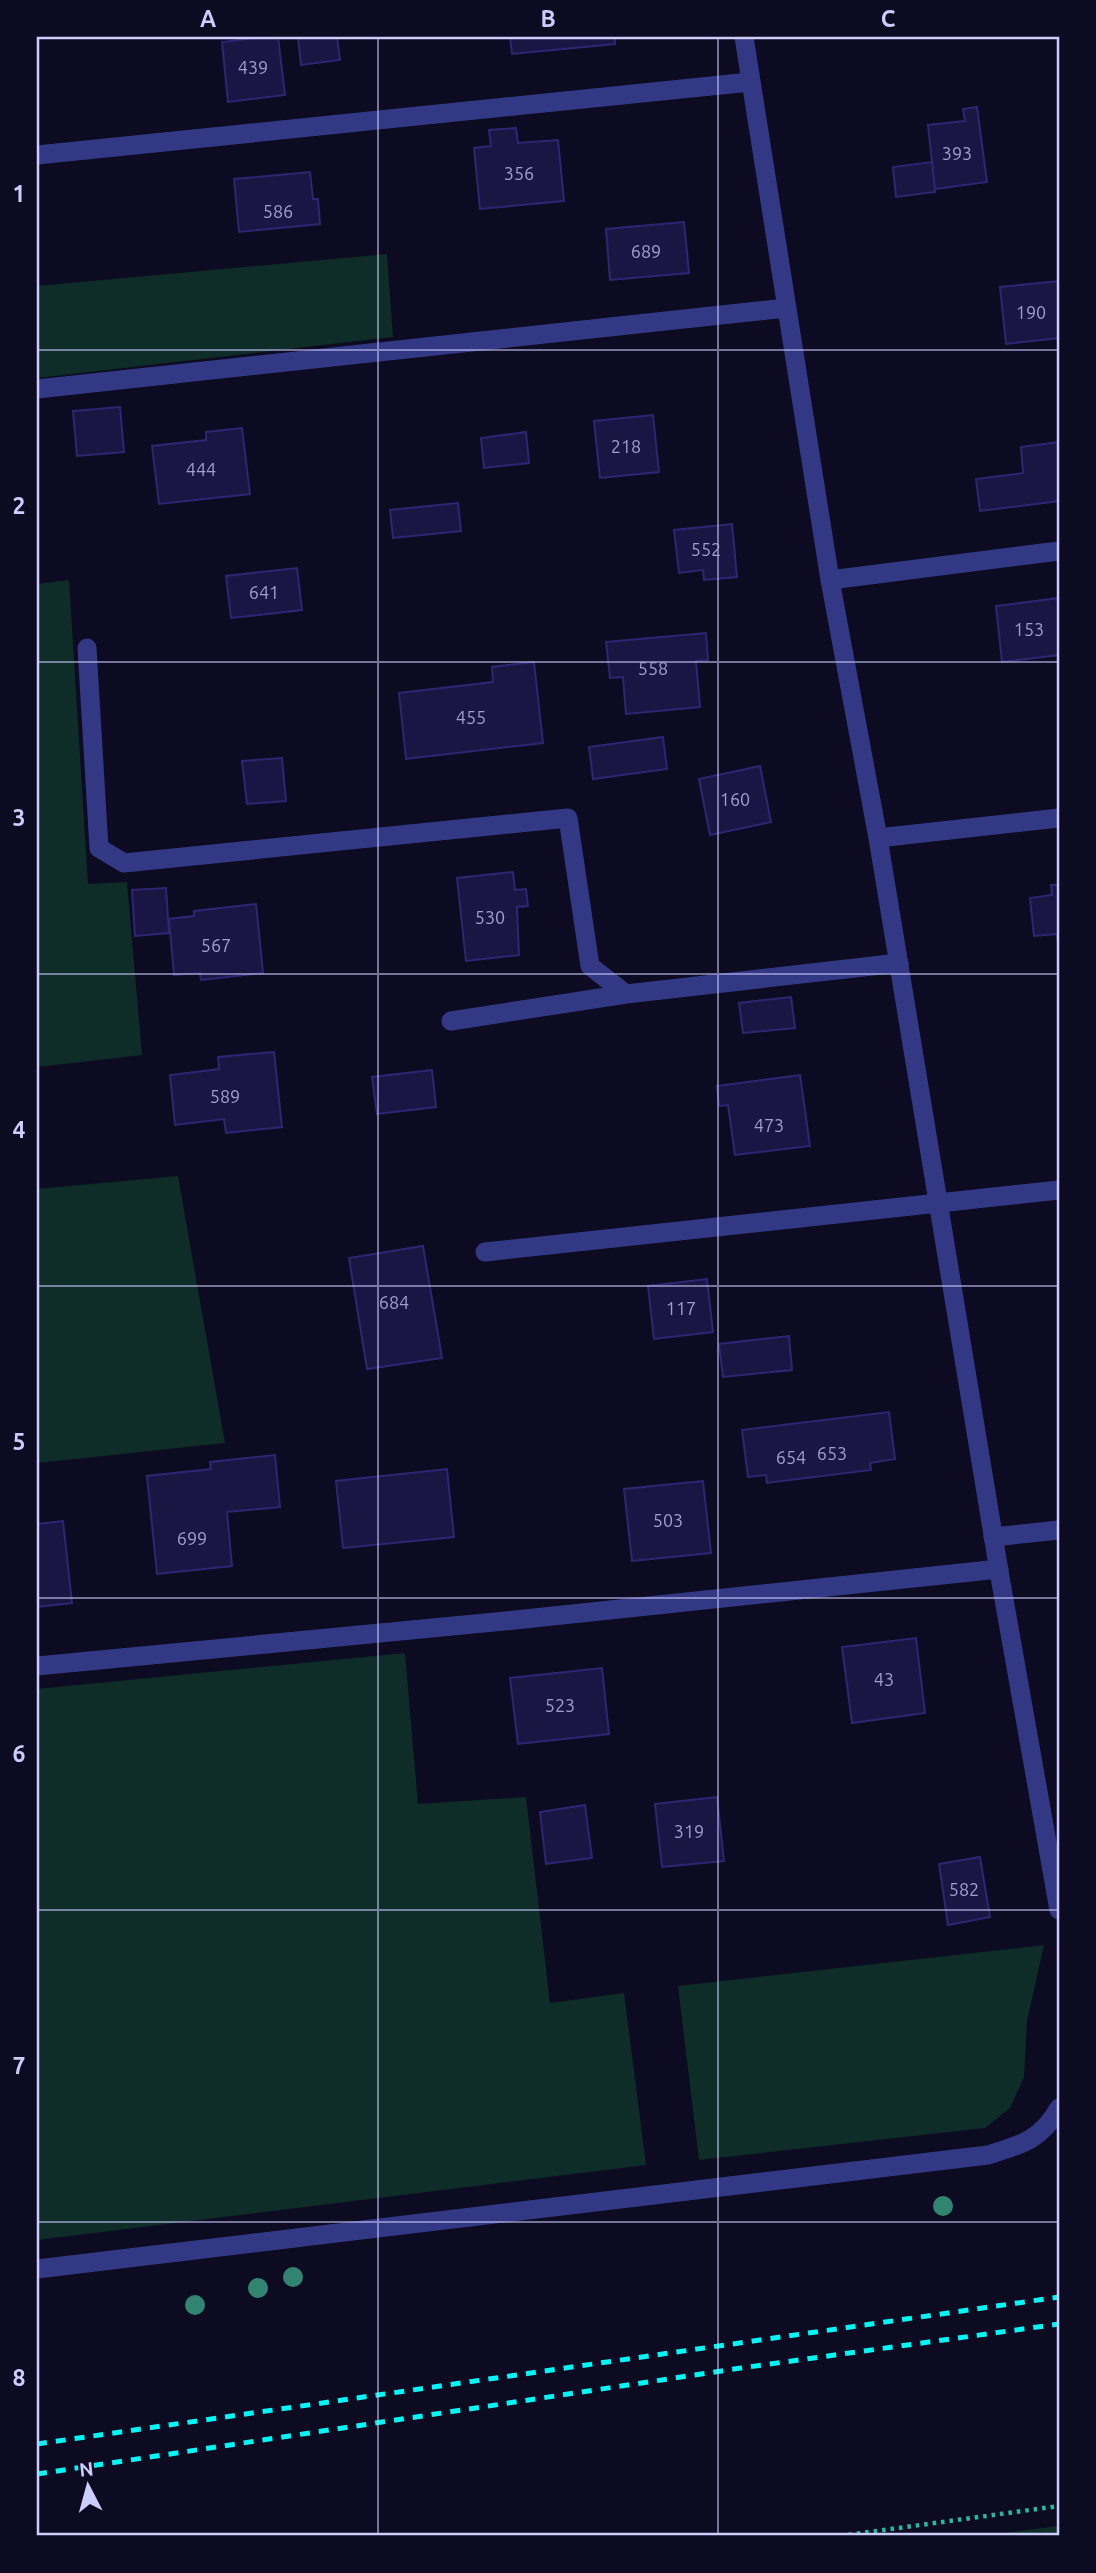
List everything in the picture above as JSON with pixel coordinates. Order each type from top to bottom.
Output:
[{"type":"street","points":[[744,37],[830,580],[878,838],[993,1537],[1059,1910]]},
{"type":"street","points":[[37,155],[750,82]]},
{"type":"street","points":[[37,389],[786,308]]},
{"type":"street","points":[[830,580],[1059,551]]},
{"type":"street","points":[[88,649],[99,849],[124,863],[568,818],[590,966],[626,994]]},
{"type":"street","points":[[878,838],[1059,818]]},
{"type":"street","points":[[451,1021],[626,994],[899,963]]},
{"type":"street","points":[[485,1252],[1059,1190]]},
{"type":"street","points":[[993,1537],[1059,1530]]},
{"type":"street","points":[[37,1666],[515,1620],[999,1569]]},
{"type":"street","points":[[37,2269],[988,2155],[1019,2146],[1054,2129],[1059,2108]]},
{"type":"path","points":[[840,2536],[1059,2506]]},
{"type":"green space","points":[[387,254],[393,337],[37,378],[37,286]]},
{"type":"green space","points":[[69,580],[88,884],[127,882],[142,1055],[37,1067],[37,584]]},
{"type":"green space","points":[[178,1176],[225,1443],[37,1463],[37,1189]]},
{"type":"green space","points":[[405,1653],[418,1804],[526,1797],[550,2003],[624,1993],[646,2165],[37,2240],[37,1689]]},
{"type":"green space","points":[[1044,1945],[1027,2021],[1024,2077],[1010,2108],[985,2128],[699,2160],[678,1986]]},
{"type":"green space","points":[[1059,2526],[1059,2536],[980,2536]]},
{"type":"building","points":[[278,37],[285,95],[228,102],[222,42]]},
{"type":"building","points":[[298,37],[337,37],[340,60],[301,65]]},
{"type":"building","points":[[510,37],[615,37],[615,44],[512,54]]},
{"type":"building","points":[[977,107],[987,182],[935,189],[928,125],[965,121],[963,109]]},
{"type":"building","points":[[516,128],[518,143],[558,140],[564,201],[480,209],[474,148],[491,146],[489,130]]},
{"type":"building","points":[[932,162],[935,192],[896,197],[893,167]]},
{"type":"building","points":[[310,172],[313,199],[318,199],[320,224],[239,232],[234,179]]},
{"type":"building","points":[[684,222],[689,273],[610,280],[606,229]]},
{"type":"building","points":[[1059,281],[1059,338],[1006,344],[1000,287]]},
{"type":"building","points":[[120,407],[124,452],[77,456],[73,411]]},
{"type":"building","points":[[653,415],[659,472],[600,478],[594,421]]},
{"type":"building","points":[[242,428],[250,494],[159,504],[152,446],[206,440],[206,432]]},
{"type":"building","points":[[526,432],[529,463],[484,468],[481,438]]},
{"type":"building","points":[[1059,442],[1059,501],[980,511],[976,479],[1023,473],[1021,447]]},
{"type":"building","points":[[458,503],[461,531],[393,538],[390,510]]},
{"type":"building","points":[[732,524],[737,577],[704,580],[703,570],[679,573],[674,530]]},
{"type":"building","points":[[297,568],[302,610],[231,618],[226,576]]},
{"type":"building","points":[[1059,598],[1059,655],[1002,662],[996,606]]},
{"type":"building","points":[[706,633],[708,660],[696,661],[700,707],[626,714],[623,677],[610,678],[606,642]]},
{"type":"building","points":[[534,662],[543,743],[406,759],[399,693],[493,682],[492,667]]},
{"type":"building","points":[[663,737],[667,769],[593,779],[589,747]]},
{"type":"building","points":[[282,758],[286,801],[247,804],[242,761]]},
{"type":"building","points":[[760,766],[771,822],[710,835],[699,779]]},
{"type":"building","points":[[513,872],[515,890],[526,889],[528,906],[517,907],[519,955],[466,961],[457,878]]},
{"type":"building","points":[[1051,885],[1059,885],[1059,949],[1057,934],[1034,936],[1030,898],[1052,895]]},
{"type":"building","points":[[166,888],[169,933],[135,936],[132,890]]},
{"type":"building","points":[[256,904],[263,973],[201,980],[200,973],[174,975],[169,919],[194,916],[194,911]]},
{"type":"building","points":[[791,997],[795,1028],[743,1033],[739,1003]]},
{"type":"building","points":[[274,1052],[282,1127],[226,1133],[224,1119],[175,1125],[170,1075],[219,1069],[218,1057]]},
{"type":"building","points":[[432,1070],[436,1107],[377,1114],[372,1077]]},
{"type":"building","points":[[800,1075],[810,1146],[735,1155],[728,1105],[719,1106],[717,1086]]},
{"type":"building","points":[[423,1246],[442,1358],[367,1369],[349,1258]]},
{"type":"building","points":[[707,1279],[713,1332],[654,1339],[648,1286]]},
{"type":"building","points":[[789,1336],[792,1370],[723,1377],[719,1344]]},
{"type":"building","points":[[889,1412],[895,1459],[870,1463],[871,1470],[767,1483],[766,1475],[748,1477],[742,1430]]},
{"type":"building","points":[[275,1455],[280,1507],[227,1512],[232,1566],[157,1574],[147,1476],[211,1469],[210,1462]]},
{"type":"building","points":[[447,1469],[454,1537],[343,1548],[336,1481]]},
{"type":"building","points":[[703,1481],[711,1553],[632,1561],[624,1489]]},
{"type":"building","points":[[63,1521],[72,1603],[37,1607],[37,1524]]},
{"type":"building","points":[[916,1638],[925,1713],[852,1723],[842,1647]]},
{"type":"building","points":[[602,1668],[609,1734],[518,1744],[510,1678]]},
{"type":"building","points":[[717,1797],[724,1861],[662,1867],[655,1804]]},
{"type":"building","points":[[585,1805],[592,1858],[546,1864],[540,1812]]},
{"type":"building","points":[[980,1857],[990,1917],[948,1925],[939,1864]]},
{"type":"railway","points":[[37,2444],[1059,2297]]},
{"type":"railway","points":[[37,2474],[741,2368],[1059,2324]]}]
